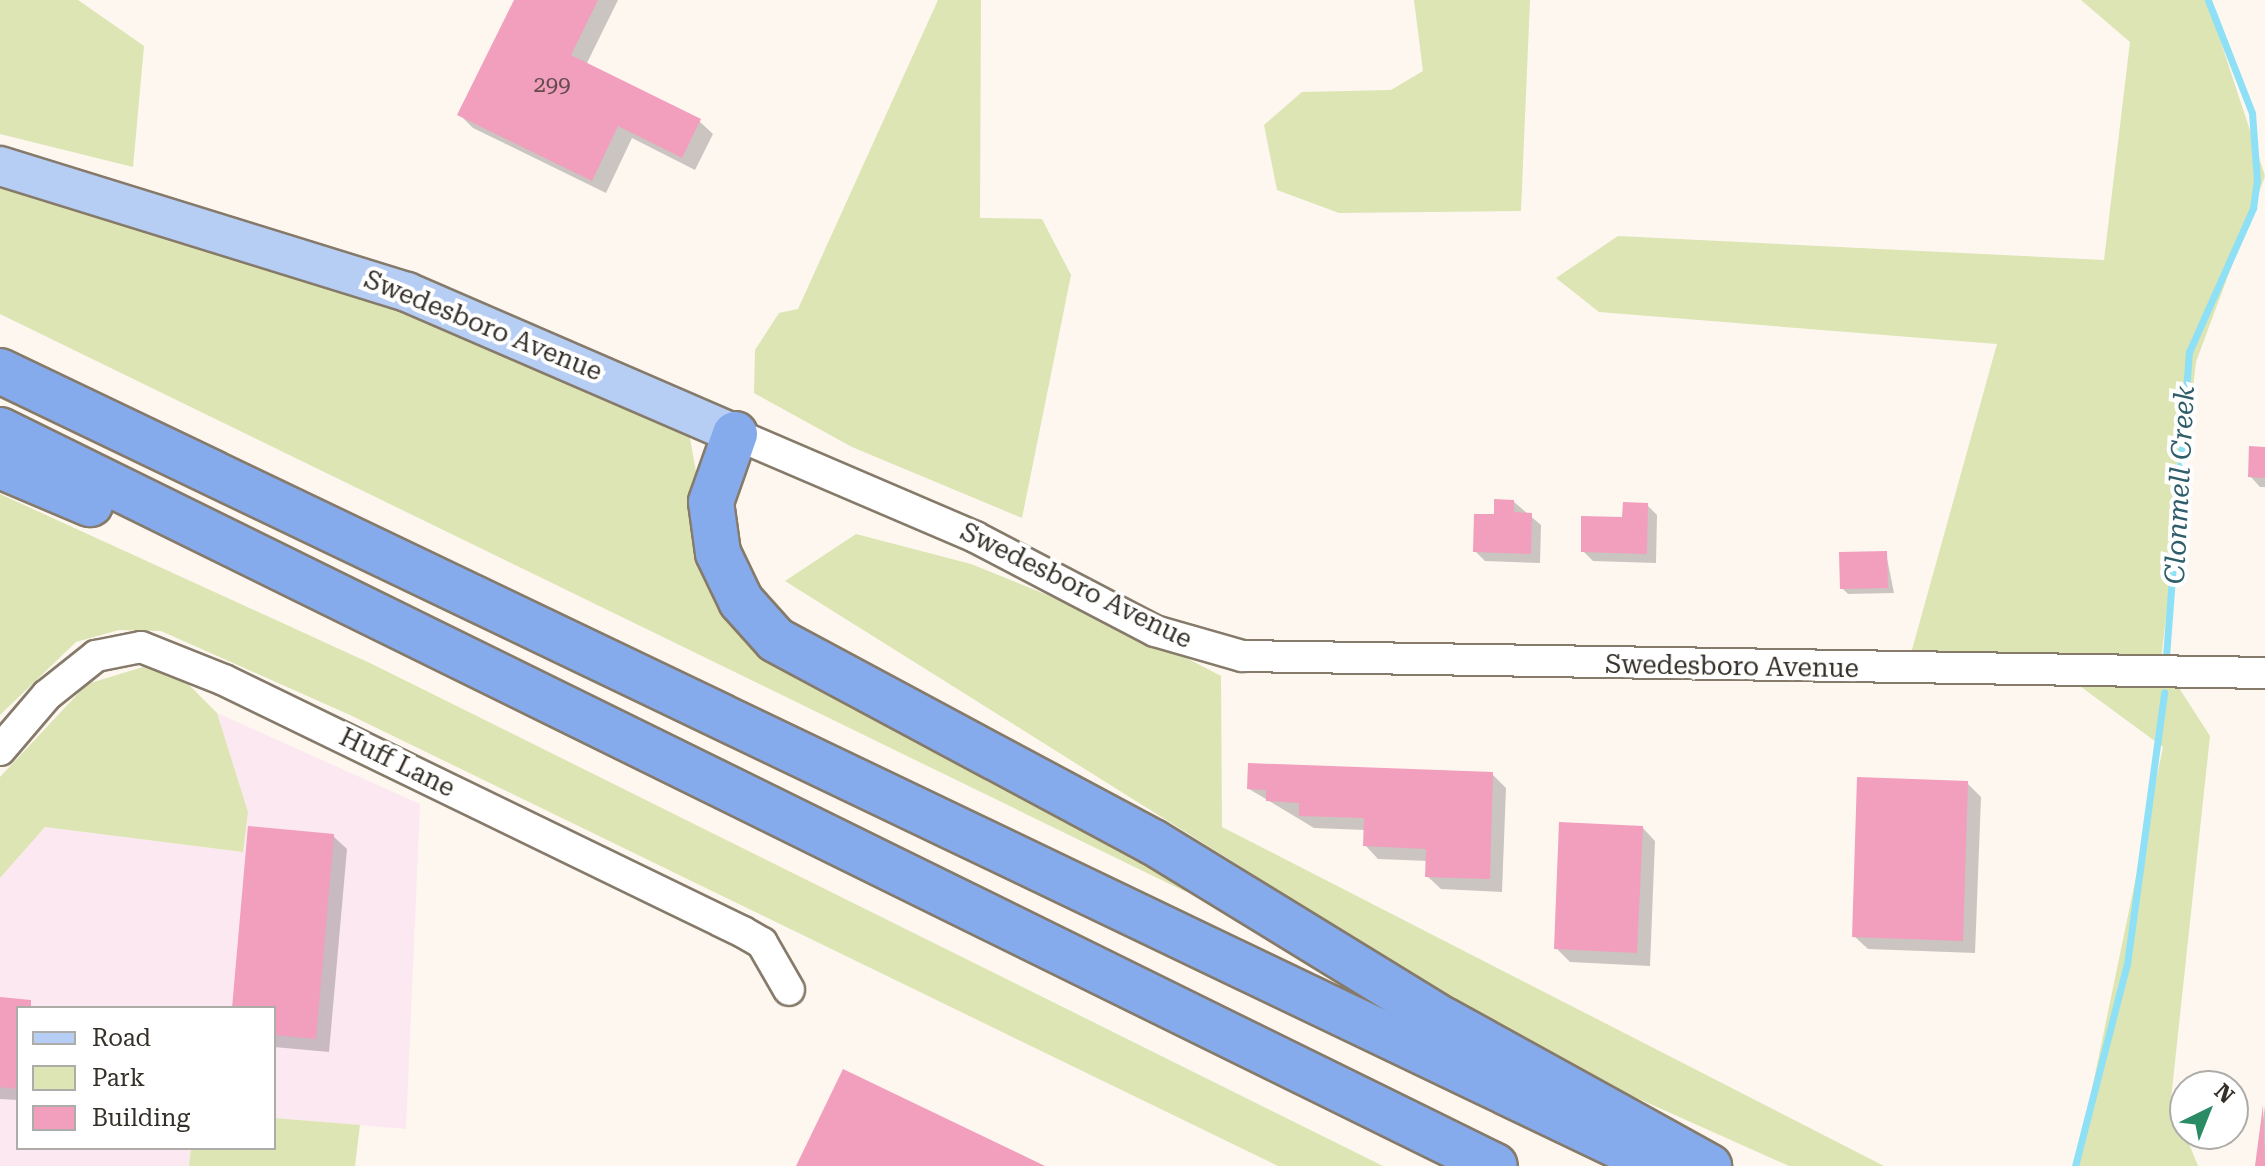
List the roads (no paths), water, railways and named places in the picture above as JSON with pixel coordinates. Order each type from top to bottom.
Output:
[{"type":"highway","points":[[0,371],[1660,1166]]},
{"type":"highway","points":[[0,430],[535,690],[1495,1166]]},
{"type":"highway","points":[[735,434],[711,502],[718,553],[741,601],[776,640],[1153,842],[1444,1020],[1709,1166]]},
{"type":"highway","points":[[0,466],[535,690]]},
{"type":"main road","name":"Swedesboro Avenue","points":[[0,166],[407,292],[735,434]]},
{"type":"street","name":"Swedesboro Avenue","points":[[735,434],[975,537],[1155,631],[1242,656],[2265,673]]},
{"type":"street","name":"Huff Lane","points":[[0,750],[47,695],[96,656],[141,647],[238,687],[743,932],[762,943],[789,990]]},
{"type":"waterway","name":"Clonmell Creek","points":[[2166,657],[2189,352],[2253,208],[2257,181],[2252,113],[2208,0]]},
{"type":"waterway","name":"Clonmell Creek","points":[[2075,1166],[2127,964],[2164,693]]}]
